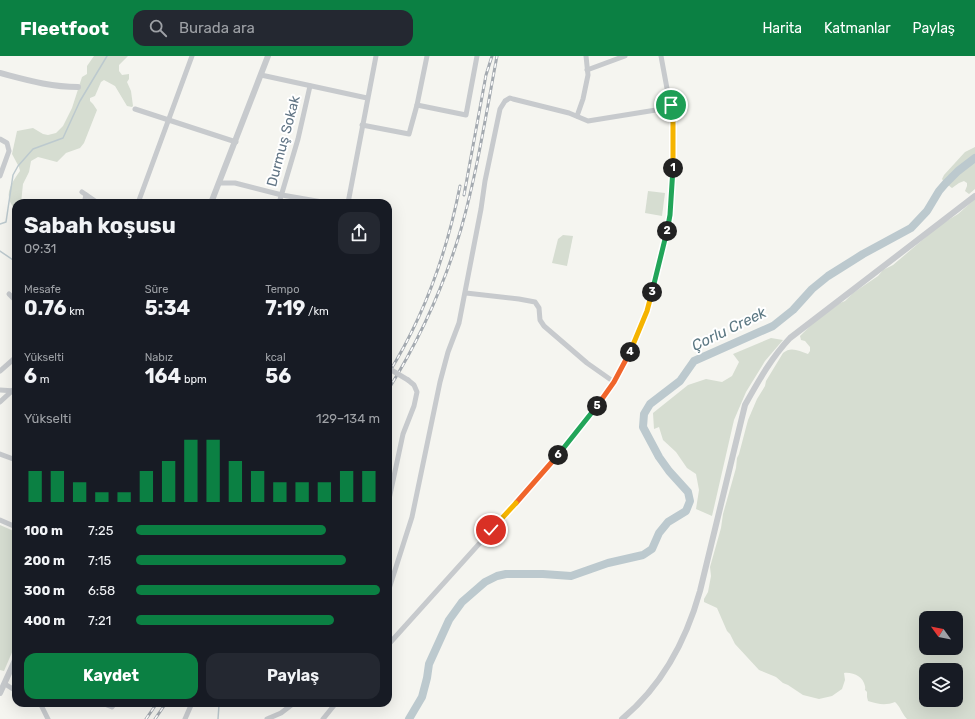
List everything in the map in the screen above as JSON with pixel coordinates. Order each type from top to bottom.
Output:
[{"type":"street","points":[[139,199],[192,56]]},
{"type":"street","points":[[213,199],[268,56]]},
{"type":"street","points":[[349,199],[376,56]]},
{"type":"street","points":[[362,125],[409,134],[417,105],[427,56]]},
{"type":"street","points":[[417,105],[466,115],[477,56]]},
{"type":"street","points":[[577,116],[583,99],[588,75],[586,56]]},
{"type":"street","points":[[587,70],[625,56]]},
{"type":"street","points":[[392,641],[560,454],[604,397],[614,382],[628,355],[647,311],[670,215],[673,166],[673,121],[661,56]]},
{"type":"street","points":[[0,73],[38,84],[58,87],[78,87]]},
{"type":"street","points":[[261,74],[367,98]]},
{"type":"street","name":"Durmuş Sokak","points":[[280,199],[298,139],[310,86]]},
{"type":"street","points":[[392,580],[412,517],[440,382],[448,352],[459,324],[485,181],[500,109],[505,101],[510,98],[577,116],[588,121],[656,110],[671,105]]},
{"type":"street","points":[[134,109],[236,142]]},
{"type":"street","points":[[0,139],[8,143],[9,151],[0,176]]},
{"type":"street","points":[[220,183],[235,183],[282,195],[305,199]]},
{"type":"street","points":[[84,199],[84,193],[92,199]]},
{"type":"street","points":[[622,719],[633,710],[652,689],[681,646],[691,621],[700,591],[746,405],[761,376],[790,338],[975,196]]},
{"type":"street","points":[[466,292],[535,302],[539,308],[540,320],[544,326],[587,363],[614,382]]},
{"type":"street","points":[[9,294],[12,297]]},
{"type":"street","points":[[0,371],[12,360]]},
{"type":"street","points":[[392,370],[414,385],[417,392],[414,406],[404,434],[392,486]]},
{"type":"street","points":[[0,390],[12,391]]},
{"type":"street","points":[[0,402],[12,393]]},
{"type":"street","points":[[0,454],[12,458]]},
{"type":"street","points":[[0,520],[12,524]]},
{"type":"street","points":[[0,692],[12,667]]},
{"type":"street","points":[[5,684],[12,688]]},
{"type":"street","points":[[42,707],[48,719]]},
{"type":"street","points":[[185,719],[190,707]]},
{"type":"street","points":[[267,719],[282,713],[289,707]]},
{"type":"street","points":[[323,719],[333,707]]},
{"type":"shaded area","points":[[94,56],[128,56],[119,65],[119,71],[122,75],[129,74],[129,79],[127,82],[131,91],[133,106],[127,106],[115,86],[104,80],[101,82],[95,96],[90,98],[90,101],[97,110],[84,143],[80,148],[66,153],[57,162],[38,157],[31,161],[29,172],[23,184],[21,199],[12,199],[12,206],[9,201],[9,191],[20,171],[12,154],[17,131],[33,128],[43,134],[48,135],[56,133],[63,126],[72,108],[82,77],[87,74],[87,66]]},
{"type":"shaded area","points":[[975,147],[975,189],[969,194],[965,191],[967,183],[964,181],[952,188],[942,179],[965,152]]},
{"type":"shaded area","points":[[648,191],[665,193],[662,216],[645,213]]},
{"type":"shaded area","points":[[975,199],[975,719],[907,719],[895,702],[882,704],[868,701],[867,692],[862,680],[855,674],[848,673],[844,673],[845,680],[842,689],[832,696],[819,699],[803,695],[776,677],[759,670],[735,644],[727,631],[717,608],[704,602],[708,592],[711,576],[710,567],[748,420],[766,381],[783,353],[792,349],[808,354],[810,347],[805,341],[801,340],[800,336],[813,323],[845,301],[853,293],[878,276],[883,270],[893,265],[940,225],[958,214]]},
{"type":"shaded area","points":[[563,235],[573,236],[567,266],[552,263],[558,239]]},
{"type":"shaded area","points":[[771,338],[783,340],[765,361],[746,392],[734,420],[712,516],[696,509],[699,490],[696,474],[687,468],[676,452],[663,440],[659,427],[654,429],[653,413],[688,385],[706,379],[722,382],[732,376],[739,362],[733,354]]},
{"type":"shaded area","points":[[0,525],[12,530],[12,652],[4,671],[0,670]]},
{"type":"waterway","points":[[0,224],[6,222],[13,175],[18,166],[33,149],[63,138],[80,101],[107,56]]},
{"type":"waterway","name":"Çorlu Creek","points":[[409,719],[422,697],[429,664],[449,620],[462,602],[485,582],[497,576],[506,574],[571,576],[608,563],[643,555],[652,549],[659,533],[668,522],[686,511],[690,501],[688,492],[669,471],[659,457],[643,427],[644,414],[650,404],[680,381],[694,361],[773,326],[793,310],[812,289],[828,276],[863,254],[911,228],[927,211],[945,184],[958,171],[975,158]]},
{"type":"waterway","points":[[0,251],[12,259]]},
{"type":"waterway","points":[[218,719],[219,707]]},
{"type":"railway","points":[[464,195],[486,75],[492,56]]},
{"type":"railway","points":[[392,384],[421,332],[439,292],[461,229],[481,143],[497,56]]},
{"type":"railway","points":[[392,367],[413,330],[433,283],[455,211],[460,186]]},
{"type":"railway","points":[[146,719],[154,707]]},
{"type":"railway","points":[[155,719],[163,707]]},
{"type":"route","points":[[491,530],[560,454],[604,397],[614,382],[628,355],[647,311],[670,215],[673,166],[673,121],[671,105]]}]
